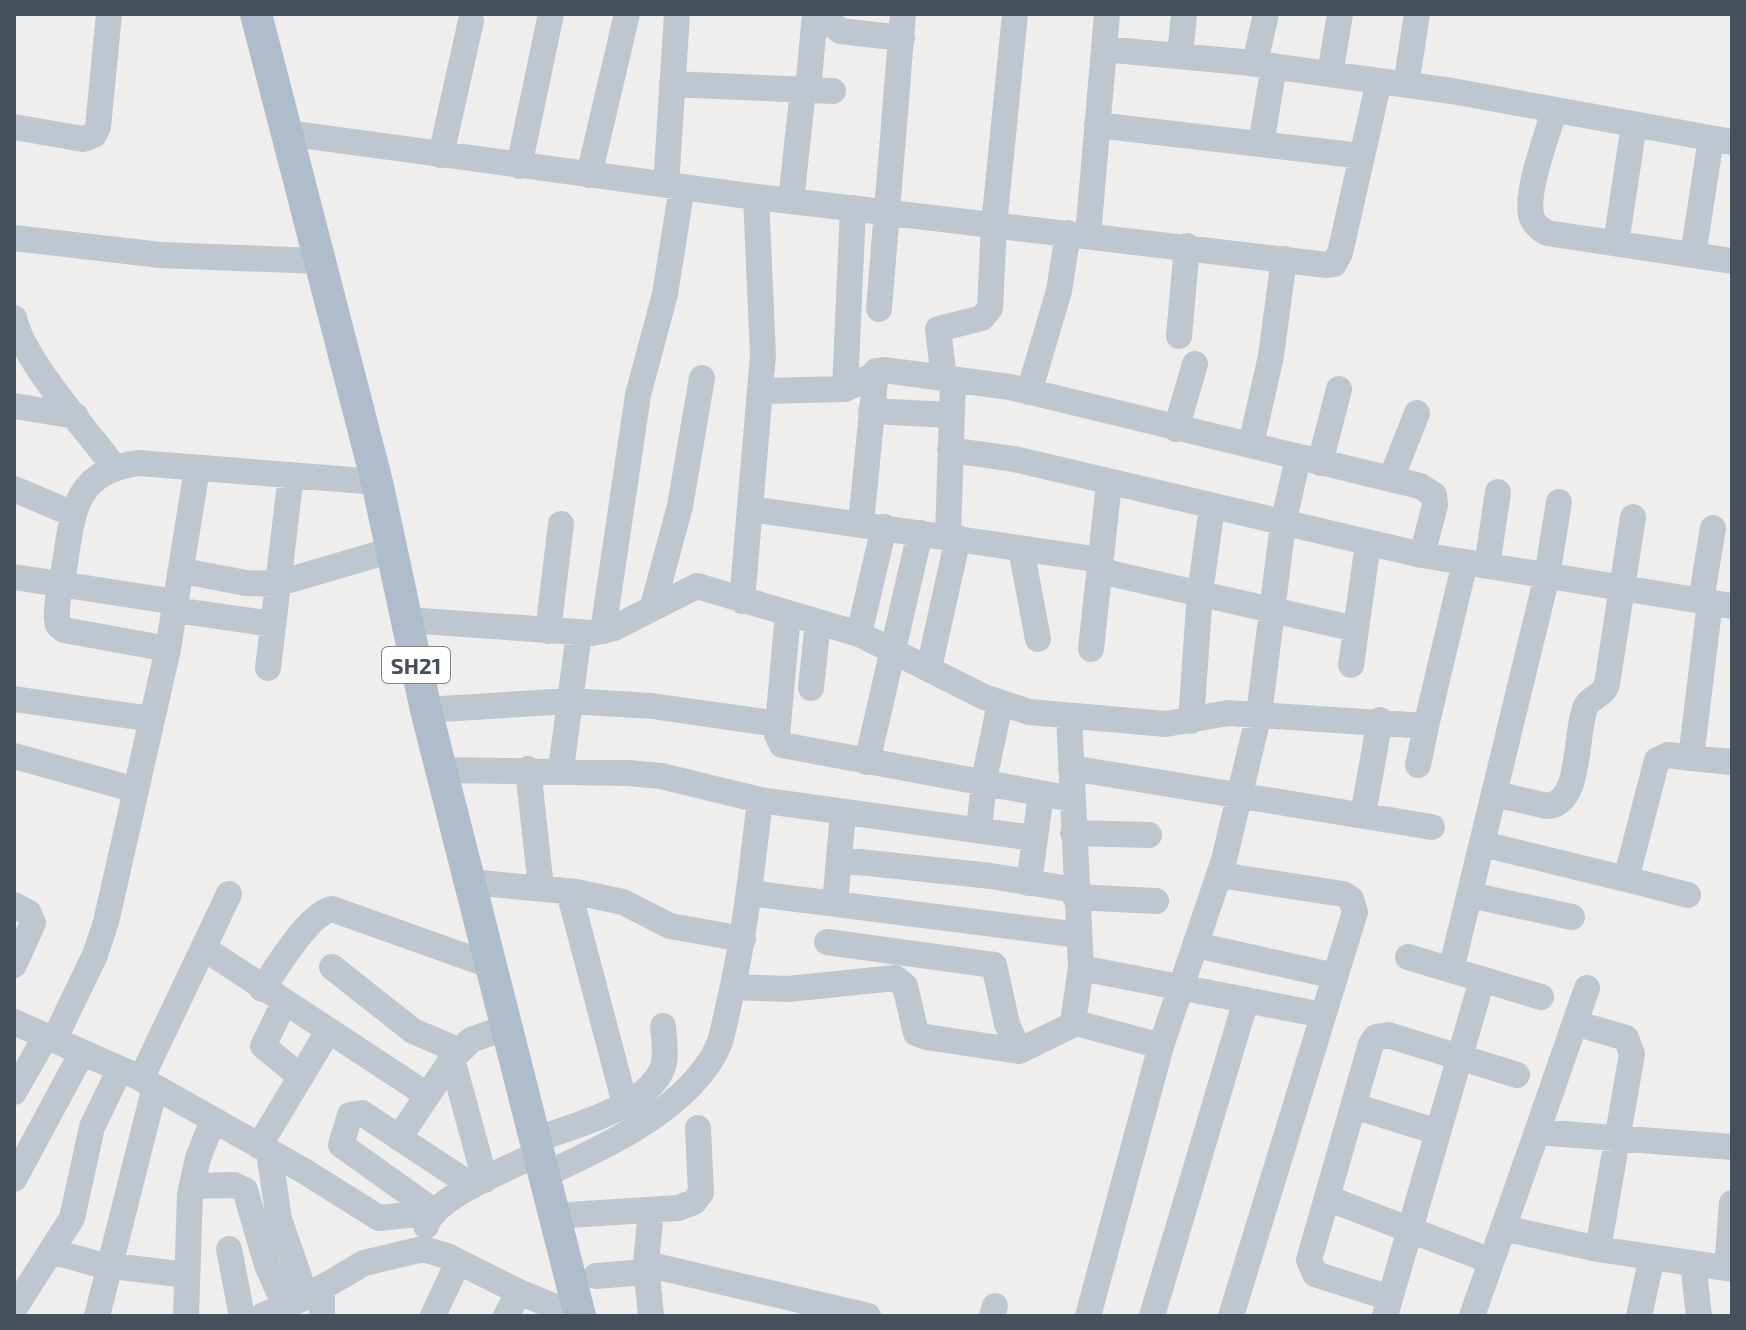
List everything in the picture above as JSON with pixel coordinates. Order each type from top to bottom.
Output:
[{"type":"main road","name":"SH21","points":[[256,14],[377,482],[426,710],[578,1316]]},
{"type":"street","points":[[14,127],[83,139],[94,135],[98,127],[109,14]]},
{"type":"street","points":[[519,166],[551,14]]},
{"type":"street","points":[[589,175],[627,14]]},
{"type":"street","points":[[561,769],[569,701],[591,632],[638,395],[665,294],[674,186],[672,84],[677,14]]},
{"type":"street","points":[[818,14],[840,31],[903,26],[879,309]]},
{"type":"street","points":[[791,201],[815,90],[818,14]]},
{"type":"street","points":[[929,668],[953,538],[949,379],[938,329],[982,318],[990,308],[994,225],[1015,14]]},
{"type":"street","points":[[1029,392],[1078,234],[1097,125],[1107,14]]},
{"type":"street","points":[[1180,56],[1184,14]]},
{"type":"street","points":[[1261,144],[1266,14]]},
{"type":"street","points":[[1330,74],[1340,14]]},
{"type":"street","points":[[1406,85],[1417,14]]},
{"type":"street","points":[[441,155],[471,21]]},
{"type":"street","points":[[1104,49],[1265,65],[1379,81],[1721,140],[1693,255]]},
{"type":"street","points":[[287,133],[756,197],[1327,265],[1338,259],[1379,81]]},
{"type":"street","points":[[672,84],[815,90]]},
{"type":"street","points":[[1554,110],[1532,193],[1534,223],[1547,233],[1732,261]]},
{"type":"street","points":[[1097,125],[1362,156]]},
{"type":"street","points":[[1616,243],[1634,125]]},
{"type":"street","points":[[742,601],[761,391],[762,295],[756,197]]},
{"type":"street","points":[[845,389],[853,208]]},
{"type":"street","points":[[14,238],[160,255],[319,261]]},
{"type":"street","points":[[1179,336],[1187,246]]},
{"type":"street","points":[[1251,445],[1271,356],[1284,259]]},
{"type":"street","points":[[15,329],[115,468]]},
{"type":"street","points":[[1176,429],[1195,364]]},
{"type":"street","points":[[761,391],[845,389],[876,371],[949,379],[1029,392],[1420,486],[1434,495],[1435,505],[1422,555]]},
{"type":"street","points":[[859,634],[873,525],[871,411],[876,371]]},
{"type":"street","points":[[653,606],[680,506],[702,378]]},
{"type":"street","points":[[1088,1316],[1161,1046],[1220,875],[1240,794],[1259,714],[1283,524],[1339,389]]},
{"type":"street","points":[[14,406],[76,416]]},
{"type":"street","points":[[871,411],[950,415]]},
{"type":"street","points":[[1391,479],[1417,413]]},
{"type":"street","points":[[950,450],[1014,459],[1422,555],[1714,603]]},
{"type":"street","points":[[168,649],[60,628],[56,617],[73,514],[86,486],[115,468],[139,463],[377,482]]},
{"type":"street","points":[[14,1092],[50,1038],[101,940],[168,649],[183,571],[197,469]]},
{"type":"street","points":[[268,668],[291,475]]},
{"type":"street","points":[[1091,649],[1109,483]]},
{"type":"street","points":[[14,489],[73,514]]},
{"type":"street","points":[[1418,765],[1426,726],[1498,492]]},
{"type":"street","points":[[1451,970],[1547,576],[1559,502]]},
{"type":"street","points":[[1191,721],[1200,593],[1212,507]]},
{"type":"street","points":[[751,509],[1021,549],[1100,565],[1200,593],[1356,629]]},
{"type":"street","points":[[1495,794],[1547,806],[1555,805],[1568,794],[1586,707],[1605,691],[1607,684],[1633,517]]},
{"type":"street","points":[[548,631],[561,524]]},
{"type":"street","points":[[1691,758],[1714,603],[1713,528]]},
{"type":"street","points":[[867,762],[920,533]]},
{"type":"street","points":[[1351,665],[1368,543]]},
{"type":"street","points":[[1021,549],[1038,639]]},
{"type":"street","points":[[183,571],[246,583],[276,584],[392,550]]},
{"type":"street","points":[[14,577],[62,583],[272,624]]},
{"type":"street","points":[[407,620],[591,632],[697,586],[859,634],[1000,704],[1029,712],[1166,724],[1215,714],[1259,714],[1380,720],[1426,726]]},
{"type":"street","points":[[788,614],[778,741],[790,749],[984,780],[1072,799]]},
{"type":"street","points":[[811,688],[818,622]]},
{"type":"street","points":[[14,699],[152,719]]},
{"type":"street","points":[[426,710],[569,701],[652,706],[778,724]]},
{"type":"street","points":[[979,830],[984,780],[1000,704]]},
{"type":"street","points":[[1069,716],[1075,893],[1081,968],[1076,1023]]},
{"type":"street","points":[[1363,815],[1380,720]]},
{"type":"street","points":[[1626,879],[1657,760],[1668,755],[1732,762]]},
{"type":"street","points":[[14,756],[136,790]]},
{"type":"street","points":[[1071,768],[1432,827]]},
{"type":"street","points":[[528,769],[541,888]]},
{"type":"street","points":[[441,770],[561,769],[661,776],[760,800],[1034,838]]},
{"type":"street","points":[[1029,883],[1041,794]]},
{"type":"street","points":[[539,1157],[633,1132],[694,1080],[718,1048],[743,939],[760,800]]},
{"type":"street","points":[[835,904],[843,813]]},
{"type":"street","points":[[1073,833],[1149,835]]},
{"type":"street","points":[[1483,844],[1688,895]]},
{"type":"street","points":[[840,860],[1029,883],[1075,893],[1156,901]]},
{"type":"street","points":[[1220,875],[1343,894],[1351,899],[1355,912],[1231,1316]]},
{"type":"street","points":[[470,882],[541,888],[633,905],[670,926],[743,939]]},
{"type":"street","points":[[569,892],[625,1104]]},
{"type":"street","points":[[749,893],[1079,935]]},
{"type":"street","points":[[14,1309],[72,1218],[92,1127],[139,1078],[205,949],[229,894]]},
{"type":"street","points":[[1470,895],[1572,917]]},
{"type":"street","points":[[14,905],[32,916],[33,923],[14,965]]},
{"type":"street","points":[[301,1077],[263,1046],[273,996],[306,928],[324,911],[332,909],[492,966]]},
{"type":"street","points":[[827,942],[994,965],[1007,1024],[1019,1051]]},
{"type":"street","points":[[1196,945],[1335,976]]},
{"type":"street","points":[[205,949],[327,1033],[427,1095]]},
{"type":"street","points":[[1408,957],[1541,997]]},
{"type":"street","points":[[332,967],[413,1031],[456,1055]]},
{"type":"street","points":[[1081,968],[1323,1015]]},
{"type":"street","points":[[733,987],[788,989],[895,978],[905,986],[916,1033],[926,1037],[1019,1051],[1076,1023],[1161,1046]]},
{"type":"street","points":[[1482,980],[1460,1058],[1387,1307],[1310,1269],[1311,1250],[1376,1037],[1388,1035],[1460,1058],[1517,1075]]},
{"type":"street","points":[[1472,1316],[1587,988]]},
{"type":"street","points":[[1152,1316],[1246,1000]]},
{"type":"street","points":[[14,1022],[139,1078],[379,1218],[435,1212]]},
{"type":"street","points":[[1575,1023],[1618,1034],[1630,1044],[1618,1138],[1598,1249]]},
{"type":"street","points":[[423,1249],[428,1219],[435,1212],[479,1183],[539,1157],[653,1083],[661,1071],[663,1026]]},
{"type":"street","points":[[399,1138],[456,1055],[480,1036],[507,1027]]},
{"type":"street","points":[[299,1304],[264,1149],[327,1033]]},
{"type":"street","points":[[14,1179],[82,1053]]},
{"type":"street","points":[[456,1055],[479,1183]]},
{"type":"street","points":[[97,1316],[139,1078]]},
{"type":"street","points":[[1354,1106],[1438,1132]]},
{"type":"street","points":[[435,1212],[341,1145],[346,1123],[356,1112],[479,1183]]},
{"type":"street","points":[[186,1316],[192,1186],[198,1158],[213,1120]]},
{"type":"street","points":[[554,1216],[651,1210],[688,1205],[698,1200],[698,1128]]},
{"type":"street","points":[[1537,1132],[1732,1147]]},
{"type":"street","points":[[192,1186],[234,1185],[245,1190],[267,1265],[299,1304]]},
{"type":"street","points":[[1327,1198],[1491,1261]]},
{"type":"street","points":[[1503,1228],[1598,1249],[1730,1269],[1732,1203]]},
{"type":"street","points":[[651,1210],[646,1268],[651,1316]]},
{"type":"street","points":[[229,1249],[242,1316]]},
{"type":"street","points":[[299,1304],[364,1263],[423,1249],[578,1316]]},
{"type":"street","points":[[51,1251],[107,1265],[186,1275]]},
{"type":"street","points":[[1639,1316],[1652,1257]]},
{"type":"street","points":[[433,1316],[458,1262]]},
{"type":"street","points":[[1693,1263],[1699,1316]]},
{"type":"street","points":[[596,1276],[646,1268],[792,1307],[868,1316]]},
{"type":"street","points":[[506,1316],[519,1292]]}]
